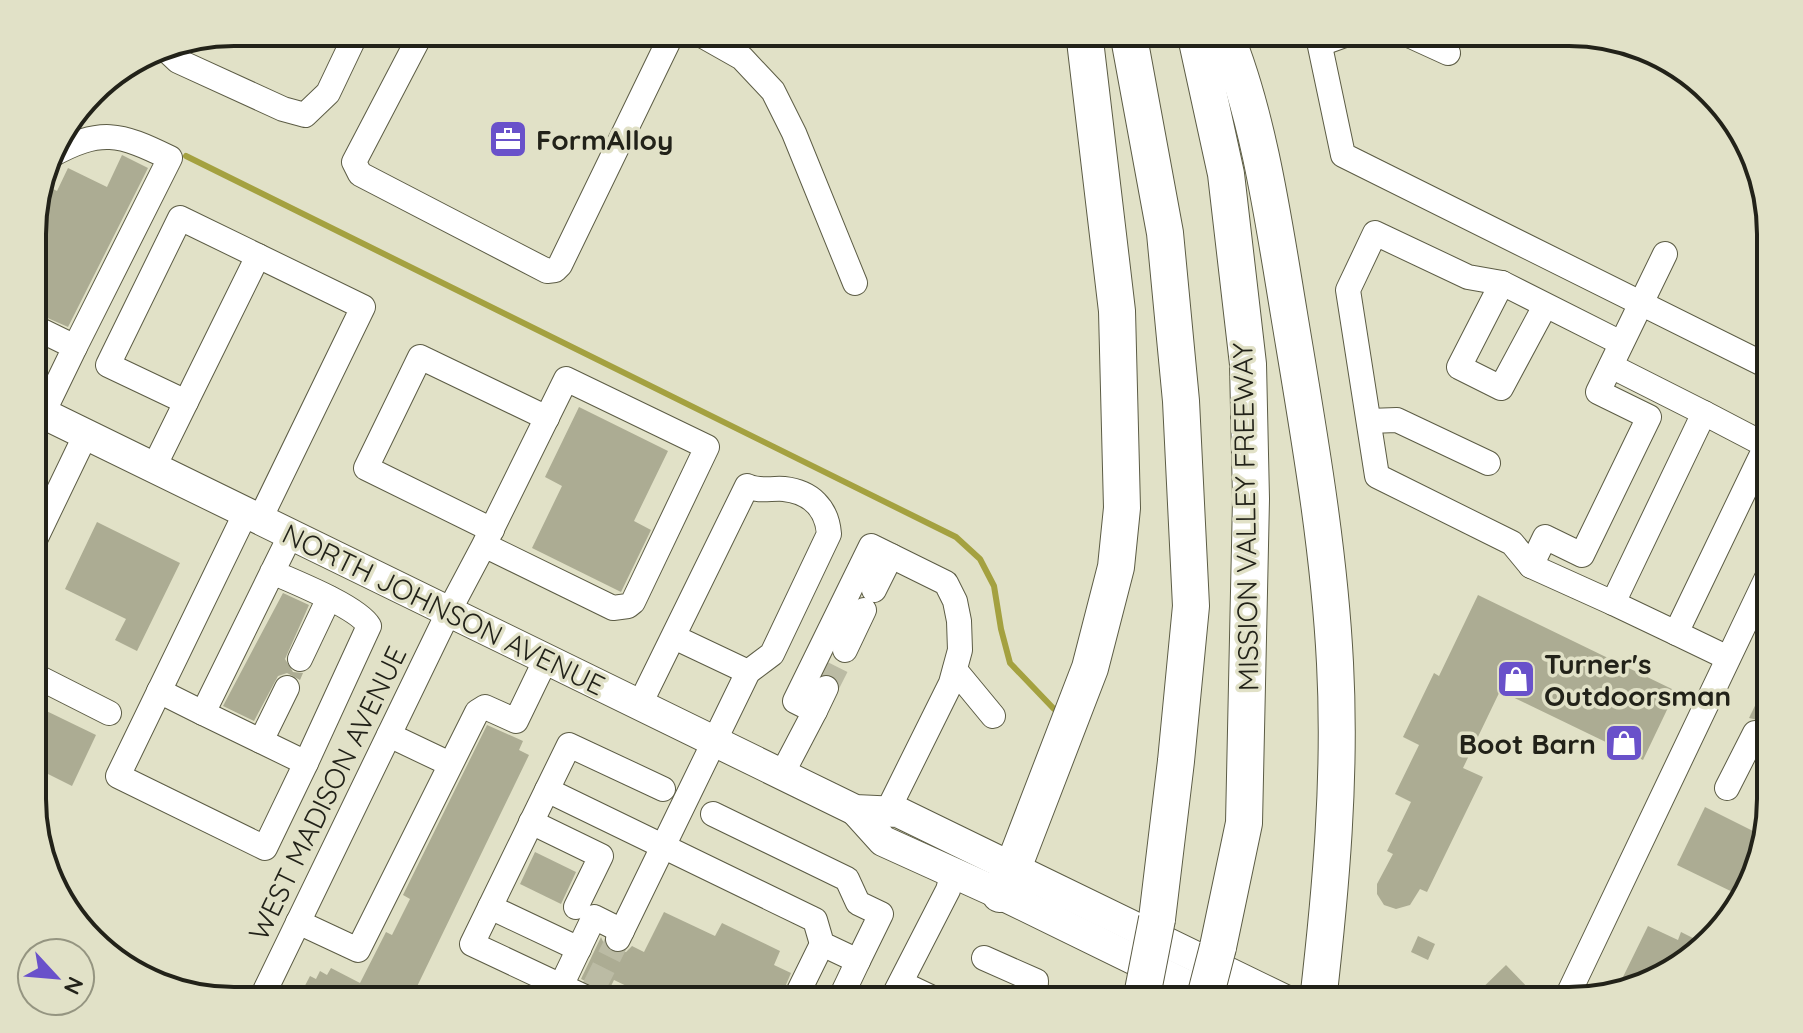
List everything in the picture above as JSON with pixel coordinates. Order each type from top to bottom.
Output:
[{"type":"highway","points":[[1006,880],[1090,668],[1116,567],[1122,508],[1117,311],[1086,46]]},
{"type":"highway","name":"MISSION VALLEY FREEWAY","points":[[1131,46],[1165,233],[1181,401],[1191,606],[1157,919],[1144,987]]},
{"type":"highway","name":"MISSION VALLEY FREEWAY","points":[[1198,46],[1226,174],[1248,364],[1251,499],[1244,823],[1208,987]]},
{"type":"highway","points":[[1230,46],[1241,73],[1284,286],[1329,592],[1335,661],[1336,817],[1319,987]]},
{"type":"main road","name":"NORTH JOHNSON AVENUE","points":[[46,415],[855,810],[883,841],[953,873],[1006,880],[1254,987]]},
{"type":"main road","name":"NORTH JOHNSON AVENUE","points":[[855,810],[898,812],[1006,880],[1194,987]]},
{"type":"street","points":[[173,56],[283,109],[305,115],[328,93],[350,46]]},
{"type":"street","points":[[415,46],[354,162],[355,169],[547,271],[555,270],[560,265],[666,46]]},
{"type":"street","points":[[721,46],[742,58],[773,91],[794,133],[855,283]]},
{"type":"street","points":[[1320,46],[1343,155],[1757,361]]},
{"type":"street","points":[[1433,46],[1448,53]]},
{"type":"street","points":[[46,397],[75,347],[170,158],[140,143],[116,136],[96,136],[68,146]]},
{"type":"street","points":[[186,402],[108,365],[180,218],[363,307],[159,691],[118,776],[265,848],[369,626],[365,619],[329,598],[272,572]]},
{"type":"street","points":[[1621,343],[1502,283],[1468,277],[1375,233],[1348,290],[1377,476],[1512,543],[1531,566],[1728,658]]},
{"type":"street","points":[[1531,566],[1545,537],[1582,555],[1649,417],[1598,392],[1665,254]]},
{"type":"street","points":[[154,467],[258,256]]},
{"type":"street","points":[[1502,283],[1459,367],[1501,388],[1545,306]]},
{"type":"street","points":[[46,333],[75,347]]},
{"type":"street","points":[[488,537],[366,468],[413,371],[420,357],[547,418]]},
{"type":"street","points":[[1611,366],[1757,441]]},
{"type":"street","name":"WEST MADISON AVENUE","points":[[267,987],[449,611],[566,379],[707,447],[633,602],[628,606],[613,608],[488,537]]},
{"type":"street","points":[[1613,603],[1704,413]]},
{"type":"street","points":[[1369,421],[1397,420],[1488,463]]},
{"type":"street","points":[[46,517],[86,434]]},
{"type":"street","points":[[1676,633],[1757,469]]},
{"type":"street","points":[[640,704],[747,486],[758,491],[784,489],[808,496],[824,512],[829,534],[772,654],[748,672],[620,935],[594,917],[561,986],[472,944],[569,745],[663,789]]},
{"type":"street","points":[[203,713],[291,534]]},
{"type":"street","points":[[815,711],[795,701],[871,546],[946,583],[955,601],[959,621],[960,650],[955,670],[887,812]]},
{"type":"street","points":[[845,650],[891,556]]},
{"type":"street","points":[[300,659],[329,598]]},
{"type":"street","points":[[1572,987],[1757,598]]},
{"type":"street","points":[[674,637],[748,672]]},
{"type":"street","points":[[298,922],[358,950],[477,712],[485,707],[516,721],[546,659]]},
{"type":"street","points":[[955,670],[993,716]]},
{"type":"street","points":[[46,681],[109,713]]},
{"type":"street","points":[[261,741],[287,688]]},
{"type":"street","points":[[782,774],[826,688]]},
{"type":"street","points":[[159,691],[306,763]]},
{"type":"street","points":[[1727,788],[1757,734]]},
{"type":"street","points":[[389,735],[450,764]]},
{"type":"street","points":[[547,790],[815,920],[822,944],[801,987]]},
{"type":"street","points":[[713,814],[847,879],[858,903],[881,914],[846,987]]},
{"type":"street","points":[[531,822],[601,856],[576,907]]},
{"type":"street","points":[[899,987],[948,890],[953,873]]},
{"type":"street","points":[[490,907],[579,949]]},
{"type":"street","points":[[822,944],[858,961]]},
{"type":"street","points":[[984,958],[1036,981],[1036,987]]},
{"type":"building","points":[[122,155],[148,168],[68,327],[46,317],[46,234],[52,189],[57,191],[68,168],[107,187]]},
{"type":"building","points":[[579,407],[668,451],[634,521],[651,530],[621,592],[532,548],[562,486],[545,477]]},
{"type":"building","points":[[97,522],[180,563],[137,651],[115,640],[126,619],[65,589]]},
{"type":"building","points":[[283,593],[309,605],[285,659],[293,672],[303,673],[300,680],[287,673],[278,676],[254,721],[223,706]]},
{"type":"building","points":[[1478,595],[1676,691],[1643,760],[1500,691],[1463,768],[1483,777],[1427,892],[1420,889],[1410,905],[1396,909],[1384,905],[1377,894],[1377,884],[1393,854],[1387,851],[1411,802],[1395,794],[1419,745],[1403,737],[1434,673],[1439,676]]},
{"type":"building","points":[[1757,702],[1757,720],[1749,718]]},
{"type":"building","points":[[46,711],[96,735],[72,786],[46,773]]},
{"type":"building","points":[[487,725],[523,741],[519,750],[529,755],[417,987],[304,987],[310,976],[316,979],[320,971],[327,975],[331,968],[360,983],[386,932],[392,935],[410,899],[403,895]]},
{"type":"building","points":[[1705,807],[1754,831],[1743,871],[1733,892],[1677,865]]},
{"type":"building","points":[[535,852],[576,872],[561,904],[520,884]]},
{"type":"building","points":[[664,912],[715,936],[722,923],[780,951],[774,965],[791,973],[785,987],[629,987],[614,980],[610,987],[597,987],[581,979],[601,937],[612,953],[626,952],[632,946],[644,952]]},
{"type":"building","points":[[1648,926],[1678,940],[1681,932],[1694,939],[1652,968],[1622,979]]},
{"type":"building","points":[[1418,936],[1435,944],[1428,960],[1411,952]]},
{"type":"building","points":[[1506,965],[1527,987],[1483,987]]},
{"type":"waterway","points":[[186,156],[956,537],[980,559],[994,586],[1010,663],[1054,709]]},
{"type":"tunnel","points":[[826,688],[845,650]]},
{"type":"tunnel","points":[[594,987],[618,939]]},
{"type":"place","name":"FormAlloy","points":[[508,139]]},
{"type":"place","name":"Turner's Outdoorsman","points":[[1516,679]]},
{"type":"place","name":"Boot Barn","points":[[1624,743]]}]
